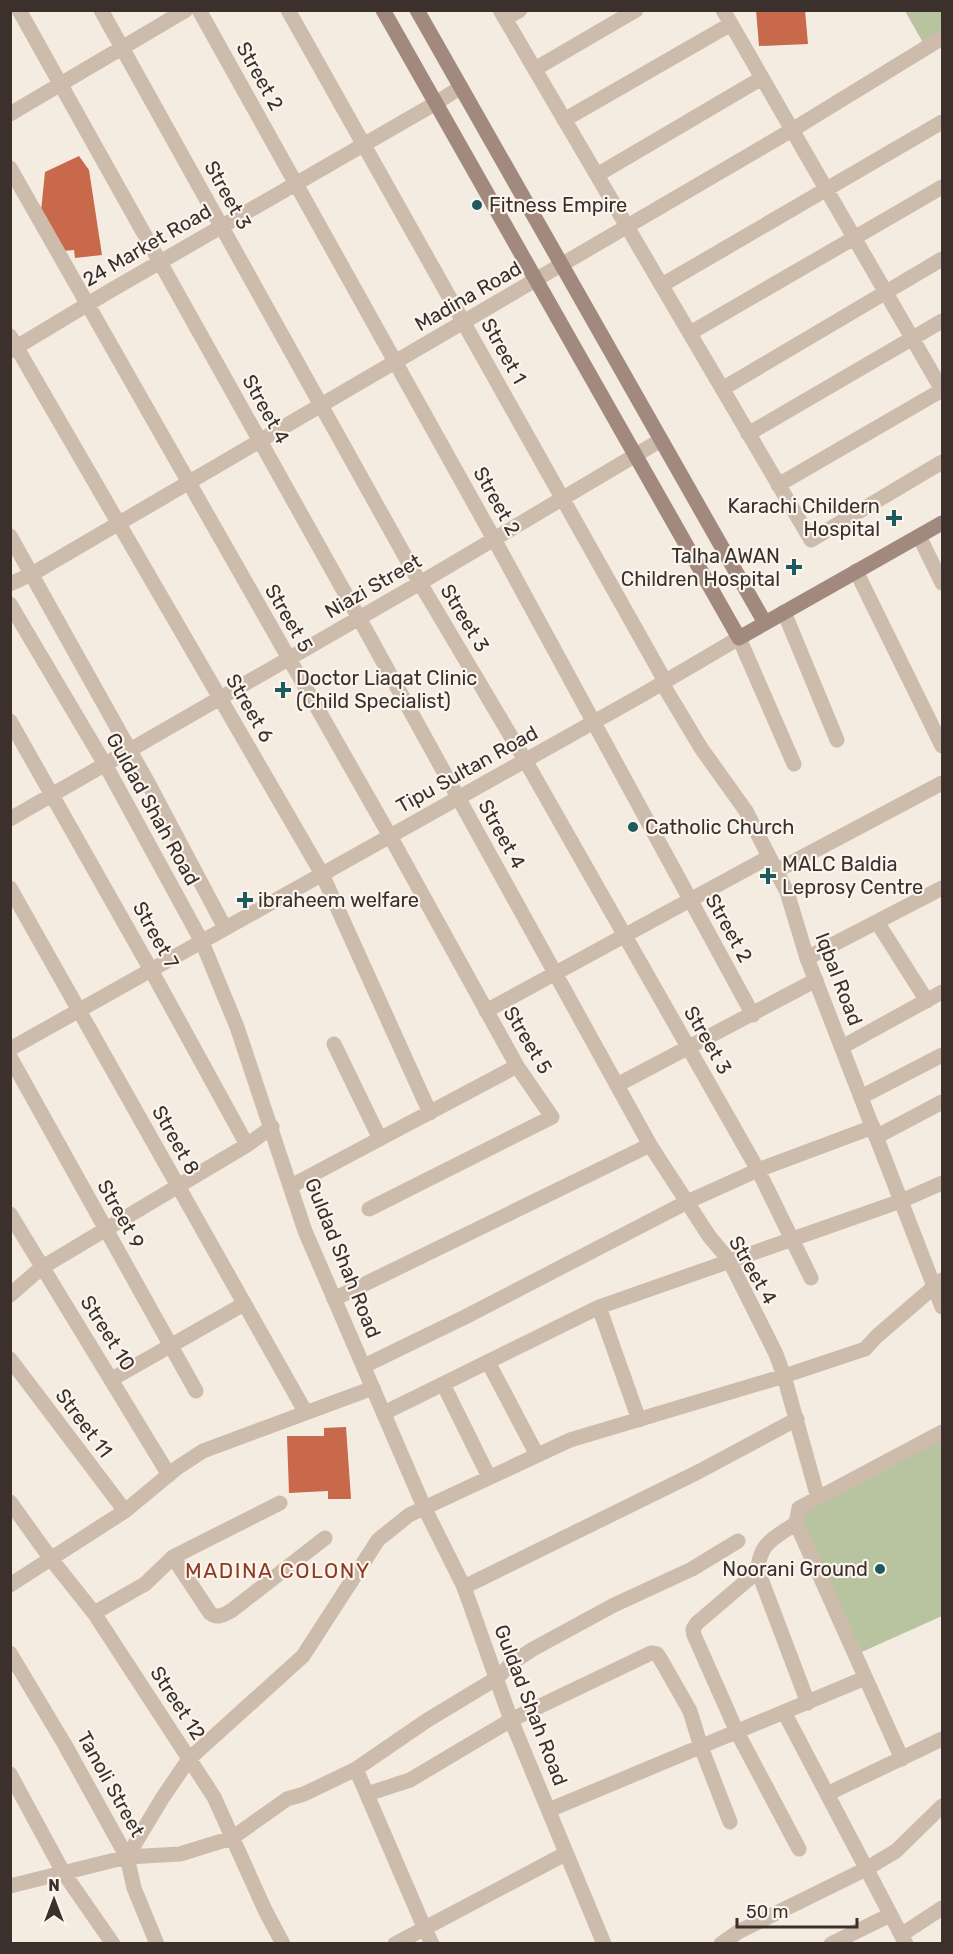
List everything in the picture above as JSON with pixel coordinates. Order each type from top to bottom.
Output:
[{"type":"main road","points":[[383,10],[739,638]]},
{"type":"main road","points":[[417,10],[765,623]]},
{"type":"main road","name":"Tipu Sultan Road","points":[[739,638],[942,522]]},
{"type":"street","name":"Street 4","points":[[19,10],[650,1144],[709,1236],[729,1260],[776,1354],[797,1419],[818,1498]]},
{"type":"street","name":"Street 3","points":[[101,10],[420,583],[525,760],[758,1170],[811,1278]]},
{"type":"street","points":[[10,114],[186,10]]},
{"type":"street","name":"Street 2","points":[[199,10],[495,539],[753,1015]]},
{"type":"street","name":"Street 1","points":[[288,10],[664,682]]},
{"type":"street","points":[[520,10],[503,15],[811,540],[942,462]]},
{"type":"street","points":[[535,69],[636,10]]},
{"type":"street","points":[[564,120],[727,17],[942,390],[778,485]]},
{"type":"street","name":"Madina Road","points":[[10,584],[32,574],[537,280],[792,130],[942,38]]},
{"type":"street","points":[[597,175],[762,78]]},
{"type":"street","name":"24 Market Road","points":[[13,345],[461,87]]},
{"type":"street","points":[[662,285],[942,122]]},
{"type":"street","name":"Street 5","points":[[10,168],[390,836],[517,1066],[552,1117],[369,1209]]},
{"type":"street","points":[[690,333],[942,187]]},
{"type":"street","points":[[722,389],[942,260]]},
{"type":"street","points":[[748,434],[942,321]]},
{"type":"street","name":"Street 6","points":[[13,345],[322,874],[430,1113]]},
{"type":"street","name":"Niazi Street","points":[[10,819],[106,766],[661,440]]},
{"type":"street","name":"Guldad Shah Road","points":[[10,536],[130,751],[225,928]]},
{"type":"street","points":[[919,536],[942,583]]},
{"type":"street","points":[[856,571],[942,746]]},
{"type":"street","name":"Guldad Shah Road","points":[[10,604],[106,766],[202,942],[237,1027],[305,1231],[424,1507],[464,1587],[512,1720],[565,1854],[604,1944]]},
{"type":"street","points":[[784,612],[837,740]]},
{"type":"street","points":[[739,638],[795,764]]},
{"type":"street","name":"Tipu Sultan Road","points":[[10,1049],[739,638]]},
{"type":"street","name":"Iqbal Road","points":[[664,682],[701,748],[746,811],[787,892],[807,958],[874,1132],[901,1201],[940,1287],[942,1307]]},
{"type":"street","name":"Street 7","points":[[10,721],[152,970],[247,1144]]},
{"type":"street","points":[[486,1011],[690,900],[773,864],[942,783]]},
{"type":"street","name":"Street 8","points":[[10,888],[306,1413]]},
{"type":"street","points":[[807,958],[942,888]]},
{"type":"street","points":[[877,922],[927,1001]]},
{"type":"street","points":[[617,1085],[816,980]]},
{"type":"street","points":[[842,1047],[942,992]]},
{"type":"street","points":[[334,1044],[380,1139]]},
{"type":"street","points":[[861,1097],[942,1055]]},
{"type":"street","name":"Street 9","points":[[10,1058],[196,1391]]},
{"type":"street","points":[[291,1186],[517,1066]]},
{"type":"street","points":[[364,1366],[465,1317],[687,1202],[758,1170],[874,1132],[942,1102]]},
{"type":"street","points":[[10,1295],[41,1268],[272,1127]]},
{"type":"street","points":[[334,1299],[650,1144]]},
{"type":"street","points":[[384,1413],[599,1307],[901,1201],[942,1183]]},
{"type":"street","name":"Street 10","points":[[10,1214],[169,1475]]},
{"type":"street","points":[[127,1857],[189,1759],[303,1656],[378,1540],[409,1515],[570,1440],[784,1376],[865,1349],[940,1287]]},
{"type":"street","points":[[112,1379],[244,1304]]},
{"type":"street","points":[[599,1307],[639,1420]]},
{"type":"street","name":"Street 11","points":[[10,1359],[124,1511]]},
{"type":"street","points":[[488,1362],[537,1455]]},
{"type":"street","points":[[443,1384],[489,1477]]},
{"type":"street","points":[[10,1585],[124,1511],[203,1451],[373,1388]]},
{"type":"street","points":[[464,1587],[698,1472],[797,1419]]},
{"type":"street","points":[[902,1759],[796,1523],[799,1508],[942,1432]]},
{"type":"street","name":"Street 12","points":[[10,1502],[94,1613],[214,1797],[265,1910],[283,1944]]},
{"type":"street","points":[[94,1613],[145,1584],[173,1557],[280,1503]]},
{"type":"street","points":[[796,1523],[763,1547],[758,1557],[758,1571],[808,1703]]},
{"type":"street","points":[[173,1557],[210,1613],[214,1617],[220,1617],[231,1611],[325,1538]]},
{"type":"street","points":[[10,1886],[127,1857],[180,1854],[232,1838],[287,1799],[304,1794],[356,1769],[426,1721],[497,1678],[513,1662],[533,1649],[615,1605],[692,1569],[738,1541]]},
{"type":"street","points":[[758,1571],[693,1629],[737,1732],[799,1849]]},
{"type":"street","name":"Tanoli Street","points":[[10,1653],[54,1726],[127,1857],[134,1888],[157,1944]]},
{"type":"street","points":[[367,1794],[410,1780],[512,1720],[651,1653],[657,1654],[690,1711],[701,1747],[730,1822]]},
{"type":"street","points":[[549,1810],[865,1678]]},
{"type":"street","points":[[784,1712],[904,1940],[942,1908]]},
{"type":"street","points":[[827,1794],[942,1739]]},
{"type":"street","points":[[356,1769],[432,1944]]},
{"type":"street","points":[[10,1774],[63,1872],[113,1944]]},
{"type":"street","points":[[721,1944],[742,1938],[896,1851],[942,1809]]},
{"type":"street","points":[[395,1944],[565,1854]]},
{"type":"street","points":[[831,1944],[890,1915]]},
{"type":"green space","points":[[905,11],[942,11],[942,38],[926,48]]},
{"type":"green space","name":"Noorani Ground","points":[[942,1432],[942,1616],[855,1655],[796,1523],[799,1508]]},
{"type":"building","points":[[756,10],[805,10],[808,44],[759,46]]},
{"type":"building","points":[[79,156],[89,170],[102,255],[75,258],[74,250],[63,251],[41,211],[45,172]]},
{"type":"building","points":[[346,1427],[351,1499],[328,1499],[328,1491],[289,1493],[287,1436],[324,1436],[324,1428]]},
{"type":"place","name":"Fitness Empire","points":[[477,205]]},
{"type":"place","name":"Karachi Childern Hospital","points":[[894,518]]},
{"type":"place","name":"Talha AWAN Children Hospital","points":[[794,567]]},
{"type":"place","name":"Doctor Liaqat Clinic (Child Specialist)","points":[[283,690]]},
{"type":"place","name":"Catholic Church","points":[[633,827]]},
{"type":"place","name":"MALC Baldia Leprosy Centre","points":[[768,876]]},
{"type":"place","name":"ibraheem welfare","points":[[245,900]]},
{"type":"place","name":"Noorani Ground","points":[[880,1569]]},
{"type":"district","name":"MADINA COLONY","points":[[278,1571]]}]
